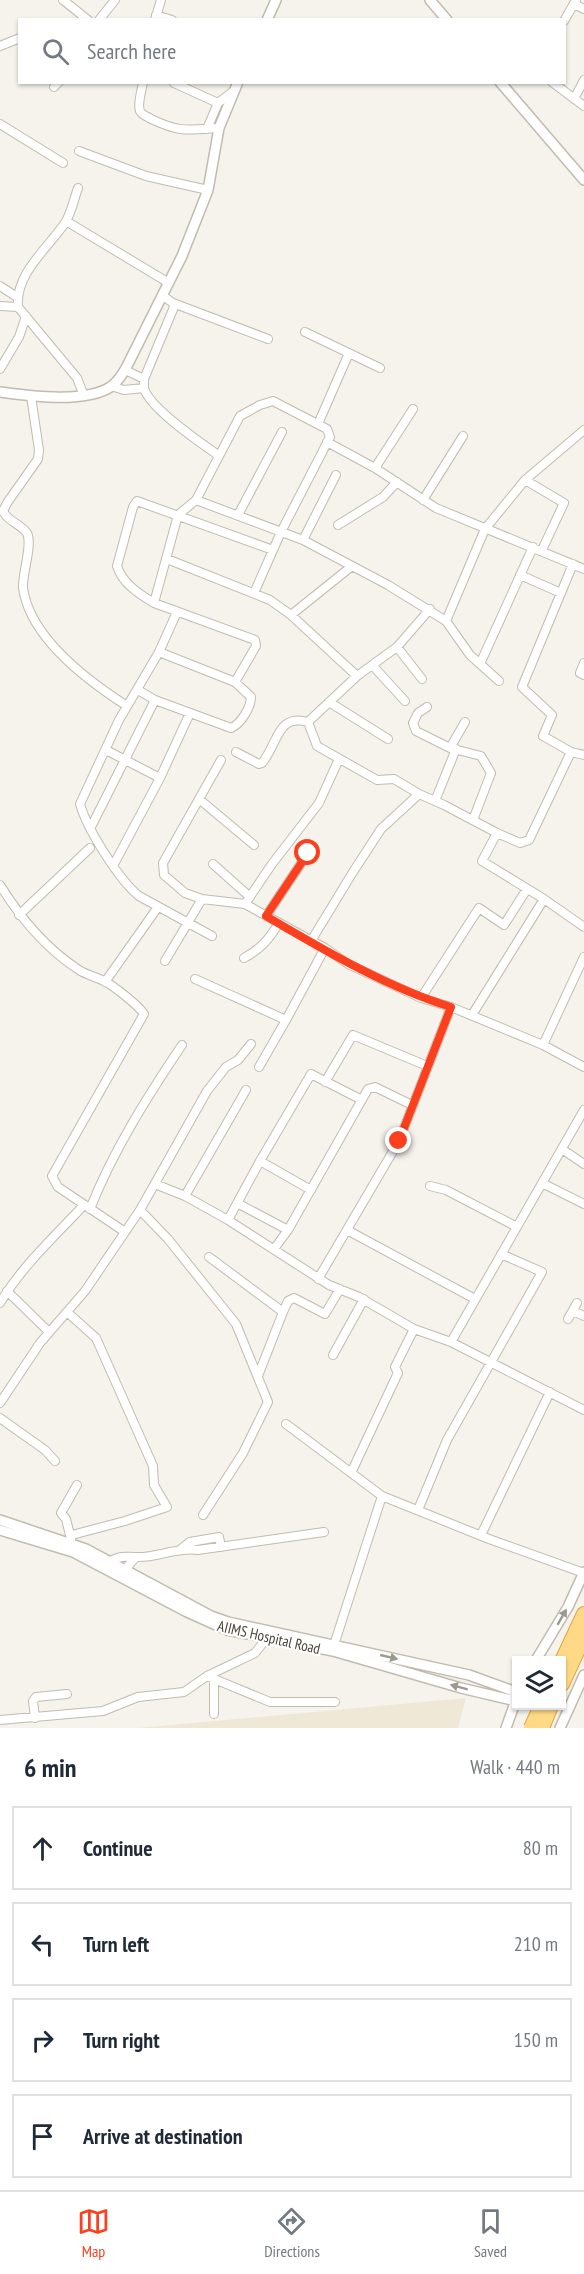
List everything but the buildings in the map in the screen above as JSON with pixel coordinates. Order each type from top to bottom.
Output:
[{"type":"highway","points":[[563,1656],[584,1614]]},
{"type":"highway","points":[[566,1674],[584,1637]]},
{"type":"highway","points":[[531,1728],[538,1710]]},
{"type":"highway","points":[[542,1728],[560,1719]]},
{"type":"street","points":[[63,0],[86,18]]},
{"type":"street","points":[[101,18],[115,0]]},
{"type":"street","points":[[155,17],[162,0]]},
{"type":"street","points":[[268,18],[276,0]]},
{"type":"street","points":[[430,0],[445,18]]},
{"type":"street","points":[[566,18],[575,2],[584,9]]},
{"type":"street","points":[[0,46],[18,39]]},
{"type":"street","points":[[574,99],[584,80]]},
{"type":"street","points":[[143,84],[140,111],[144,115],[182,131],[219,128]]},
{"type":"street","points":[[176,84],[218,103]]},
{"type":"street","points":[[502,84],[584,180]]},
{"type":"street","points":[[555,84],[584,106]]},
{"type":"street","points":[[207,129],[218,103],[237,86]]},
{"type":"street","points":[[0,392],[30,396],[84,396],[111,386],[125,370],[169,283],[208,190],[219,128],[237,86]]},
{"type":"street","points":[[0,124],[63,163]]},
{"type":"street","points":[[79,151],[146,177],[208,190]]},
{"type":"street","points":[[78,188],[66,221],[28,270],[17,297],[18,307],[77,378],[84,396]]},
{"type":"street","points":[[66,221],[169,283]]},
{"type":"street","points":[[0,286],[17,297]]},
{"type":"street","points":[[163,296],[173,303],[268,339]]},
{"type":"street","points":[[173,303],[172,313],[144,379],[144,388],[149,397],[171,420],[219,455]]},
{"type":"street","points":[[0,306],[18,307]]},
{"type":"street","points":[[0,369],[19,337],[26,316]]},
{"type":"street","points":[[305,332],[380,368]]},
{"type":"street","points":[[318,424],[349,353]]},
{"type":"street","points":[[125,370],[144,379]]},
{"type":"street","points":[[111,386],[124,390],[144,388]]},
{"type":"street","points":[[30,396],[39,450],[38,459],[2,512],[27,533],[23,586],[26,599],[51,643],[77,672],[127,706]]},
{"type":"street","points":[[154,603],[178,515],[196,500],[240,416],[269,401],[278,402],[330,433],[254,593]]},
{"type":"street","points":[[375,468],[413,409]]},
{"type":"street","points":[[446,621],[485,529],[525,480],[584,430]]},
{"type":"street","points":[[238,516],[282,432]]},
{"type":"street","points":[[423,500],[462,435]]},
{"type":"street","points":[[327,442],[375,468],[445,512],[584,569]]},
{"type":"street","points":[[303,540],[336,475]]},
{"type":"street","points":[[525,480],[564,504],[542,550]]},
{"type":"street","points":[[338,525],[383,497],[397,483]]},
{"type":"street","points":[[196,500],[303,540],[429,609],[446,621],[462,646],[500,681]]},
{"type":"street","points":[[235,682],[256,646],[255,640],[154,603],[124,580],[117,566],[135,502],[141,501],[273,550]]},
{"type":"street","points":[[480,664],[533,547]]},
{"type":"street","points":[[166,559],[270,600],[291,615],[357,676]]},
{"type":"street","points":[[573,564],[522,687],[552,716],[543,736],[571,752],[584,755]]},
{"type":"street","points":[[291,615],[352,566]]},
{"type":"street","points":[[520,575],[561,592]]},
{"type":"street","points":[[308,722],[357,676],[397,647],[429,609]]},
{"type":"street","points":[[177,612],[159,652],[127,706],[80,804],[113,866],[129,888],[158,907],[212,936]]},
{"type":"street","points":[[397,647],[423,679]]},
{"type":"street","points":[[138,690],[155,700],[231,728],[234,727],[252,700],[248,693],[235,682],[159,652]]},
{"type":"street","points":[[584,663],[580,673],[584,675]]},
{"type":"street","points":[[373,666],[405,701]]},
{"type":"street","points":[[91,827],[155,700]]},
{"type":"street","points":[[329,702],[388,739]]},
{"type":"street","points":[[427,707],[418,713],[413,723],[416,731],[453,749],[481,756],[491,773],[473,820]]},
{"type":"street","points":[[113,866],[160,778],[190,713]]},
{"type":"street","points":[[236,752],[259,764],[262,763],[285,724],[293,720],[308,722]]},
{"type":"street","points":[[308,722],[317,746],[339,759],[377,780],[394,779],[419,794],[520,843],[529,840],[571,752]]},
{"type":"street","points":[[435,801],[465,722]]},
{"type":"street","points":[[106,750],[160,778]]},
{"type":"street","points":[[247,900],[319,803],[339,759]]},
{"type":"street","points":[[221,760],[163,863],[163,870],[168,879],[185,893],[202,899],[247,900]]},
{"type":"street","points":[[311,941],[381,829],[419,794]]},
{"type":"street","points":[[199,799],[254,845]]},
{"type":"street","points":[[497,833],[482,861],[584,927]]},
{"type":"street","points":[[19,915],[90,848]]},
{"type":"street","points":[[266,916],[308,853]]},
{"type":"street","points":[[213,864],[247,900],[266,916],[325,948],[348,964],[421,998],[472,1015],[583,1064]]},
{"type":"street","points":[[0,885],[19,915],[58,955],[81,972],[105,982],[144,1014],[52,1176],[58,1187],[125,1232]]},
{"type":"street","points":[[421,998],[479,908],[504,925],[527,889]]},
{"type":"street","points":[[165,961],[202,899]]},
{"type":"street","points":[[472,1015],[544,899]]},
{"type":"street","points":[[105,982],[158,907]]},
{"type":"street","points":[[244,958],[264,944],[278,924]]},
{"type":"street","points":[[258,1067],[325,948]]},
{"type":"street","points":[[543,1045],[584,957]]},
{"type":"street","points":[[195,979],[286,1020]]},
{"type":"street","points":[[318,1278],[399,1141],[451,1007]]},
{"type":"street","points":[[325,1082],[353,1035],[427,1066]]},
{"type":"street","points":[[0,1403],[49,1332],[85,1291],[140,1210],[207,1091],[226,1067],[238,1060],[251,1044]]},
{"type":"street","points":[[0,1303],[40,1251],[87,1207],[146,1098],[182,1045]]},
{"type":"street","points":[[228,1221],[311,1074],[362,1100]]},
{"type":"street","points":[[274,1249],[288,1230],[368,1089],[372,1087],[412,1104]]},
{"type":"street","points":[[185,1196],[246,1090]]},
{"type":"street","points":[[451,1342],[583,1113]]},
{"type":"street","points":[[562,1149],[584,1164]]},
{"type":"street","points":[[260,1161],[311,1190]]},
{"type":"street","points":[[542,1183],[584,1204]]},
{"type":"street","points":[[155,1184],[185,1196],[318,1278],[364,1299],[414,1329],[451,1342],[584,1410]]},
{"type":"street","points":[[430,1186],[446,1190],[517,1227]]},
{"type":"street","points":[[237,1203],[288,1230]]},
{"type":"street","points":[[140,1210],[168,1239],[236,1324],[268,1402],[243,1453],[203,1515]]},
{"type":"street","points":[[347,1230],[475,1299]]},
{"type":"street","points":[[418,1510],[447,1440],[542,1272],[501,1254]]},
{"type":"street","points":[[209,1257],[283,1312]]},
{"type":"street","points":[[258,1376],[288,1301],[294,1298],[325,1314],[340,1289]]},
{"type":"street","points":[[7,1291],[49,1332]]},
{"type":"street","points":[[333,1354],[364,1299]]},
{"type":"street","points":[[568,1319],[575,1307],[584,1316]]},
{"type":"street","points":[[67,1312],[96,1338],[153,1466],[154,1485],[166,1507],[125,1521],[72,1544],[66,1519],[61,1513],[77,1485]]},
{"type":"street","points":[[351,1473],[398,1373],[395,1367],[414,1329]]},
{"type":"street","points":[[481,1536],[550,1392]]},
{"type":"street","points":[[0,1418],[24,1434],[55,1461]]},
{"type":"street","points":[[286,1424],[382,1496],[481,1536],[584,1572],[568,1607],[538,1656]]},
{"type":"street","points":[[334,1645],[382,1496]]},
{"type":"street","name":"AIIMS Hospital Road","points":[[0,1520],[86,1549],[127,1573],[211,1616],[228,1622],[461,1688],[512,1699]]},
{"type":"street","name":"AIIMS Hospital Road","points":[[0,1530],[72,1544],[209,1623],[266,1639],[278,1637],[334,1645],[469,1675],[512,1691]]},
{"type":"street","points":[[109,1562],[120,1556],[136,1557],[181,1549],[198,1550],[324,1532]]},
{"type":"street","points":[[127,1573],[128,1566],[136,1557]]},
{"type":"street","points":[[0,1720],[103,1711],[138,1697],[183,1692],[255,1653],[266,1639]]},
{"type":"street","points":[[560,1719],[584,1675]]},
{"type":"street","points":[[210,1678],[270,1702],[335,1702]]},
{"type":"street","points":[[210,1678],[214,1714]]},
{"type":"street","points":[[35,1718],[33,1701],[36,1697],[67,1694]]},
{"type":"street","points":[[507,1728],[513,1710]]},
{"type":"shaded area","points":[[466,1698],[458,1728],[138,1728]]},
{"type":"route","points":[[308,853],[266,916],[325,948],[348,964],[421,998],[451,1007],[399,1141]]}]
